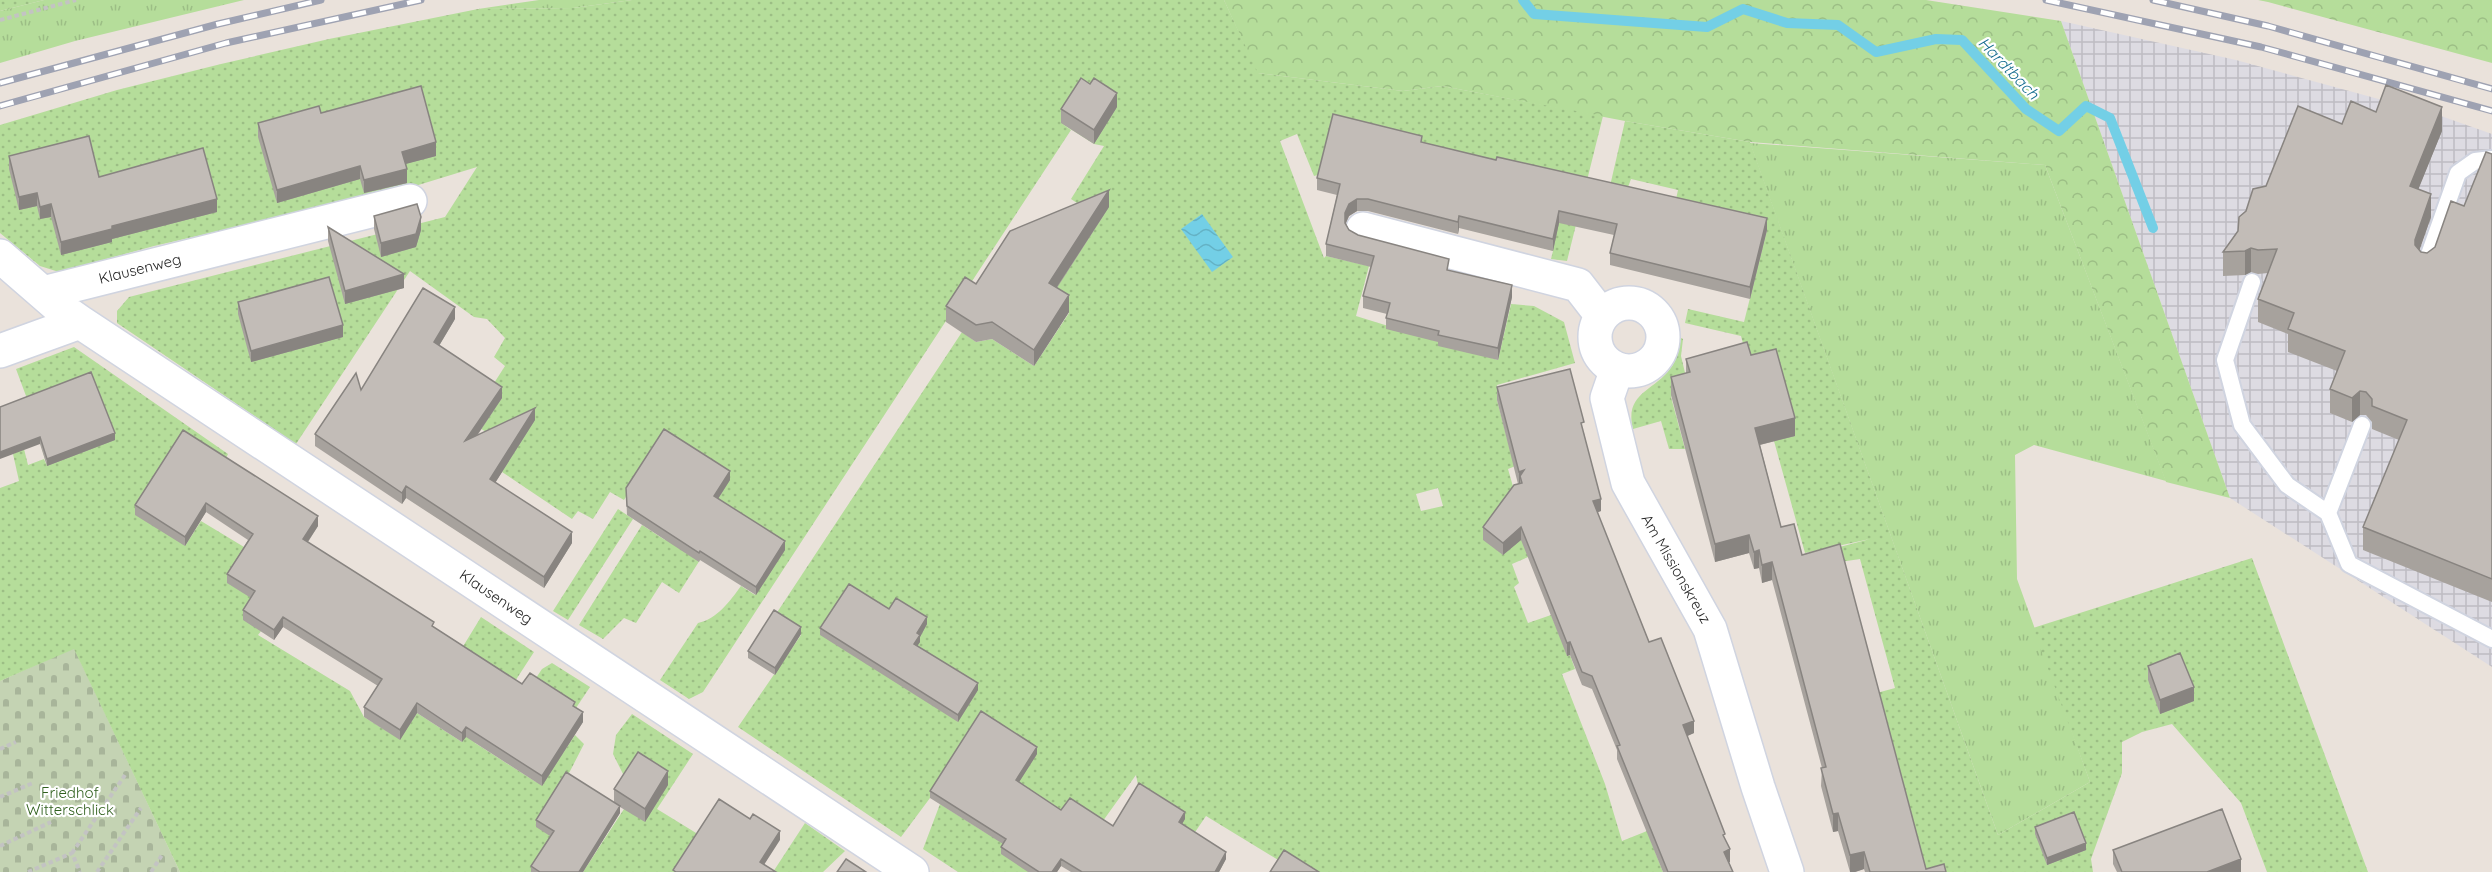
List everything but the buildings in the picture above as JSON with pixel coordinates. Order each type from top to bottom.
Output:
[{"type":"street","name":"Klausenweg","points":[[44,293],[410,201]]},
{"type":"street","points":[[1363,229],[1578,285],[1602,316]]},
{"type":"street","name":"Klausenweg","points":[[0,256],[80,322],[912,872]]},
{"type":"street","points":[[1629,302],[1646,306],[1657,316],[1663,329],[1661,350],[1654,361],[1646,367],[1629,371],[1617,369],[1606,362],[1596,348],[1595,331],[1602,316],[1614,305],[1629,302]]},
{"type":"street","points":[[0,351],[80,322]]},
{"type":"street","name":"Am Missionskreuz","points":[[1617,369],[1607,398],[1628,483],[1710,629],[1758,787],[1787,872]]},
{"type":"lane","points":[[2425,266],[2458,173],[2475,160],[2492,159]]},
{"type":"lane","points":[[2252,282],[2224,360],[2242,425],[2287,485],[2328,513],[2349,564],[2492,639]]},
{"type":"lane","points":[[2328,513],[2361,425]]},
{"type":"path","points":[[0,20],[76,0]]},
{"type":"path","points":[[0,749],[16,742]]},
{"type":"path","points":[[28,872],[72,853],[125,775]]},
{"type":"path","points":[[0,797],[33,783]]},
{"type":"path","points":[[97,872],[141,808]]},
{"type":"path","points":[[0,846],[51,822]]},
{"type":"path","points":[[72,853],[80,872]]},
{"type":"path","points":[[151,872],[162,855]]},
{"type":"shaded area","points":[[2061,21],[2236,60],[2441,116],[2492,134],[2492,667],[2230,498]]},
{"type":"green space","points":[[0,0],[44,0],[0,11]]},
{"type":"green space","points":[[44,0],[244,0],[75,41],[0,63],[0,11]]},
{"type":"green space","points":[[539,0],[632,0],[573,8],[478,9]]},
{"type":"green space","points":[[632,0],[1224,0],[1258,73],[1403,91],[1442,86],[1603,116],[1567,261],[1551,259],[1553,251],[1321,174],[1314,176],[1297,134],[1280,141],[1324,258],[1326,256],[1369,266],[1356,316],[1498,360],[1511,304],[1534,306],[1564,322],[1575,363],[1497,385],[1500,399],[1497,400],[1511,454],[1518,465],[1508,469],[1516,497],[1542,551],[1512,564],[1519,583],[1514,587],[1528,623],[1551,615],[1568,656],[1570,655],[1575,669],[1562,674],[1605,784],[1622,841],[1647,831],[1663,872],[1298,872],[1206,816],[1168,872],[1139,790],[1136,775],[1100,825],[1036,800],[1028,872],[958,872],[923,849],[940,804],[986,833],[1036,754],[930,798],[901,837],[738,727],[801,635],[774,617],[962,332],[976,342],[992,339],[1034,366],[1069,313],[1049,299],[1101,219],[1071,199],[1104,146],[1094,144],[1061,123],[1071,130],[703,692],[689,699],[660,680],[698,623],[717,613],[741,586],[755,595],[726,519],[679,593],[662,582],[636,623],[624,618],[603,639],[579,625],[642,525],[665,540],[664,438],[624,500],[610,492],[593,519],[578,511],[572,519],[502,472],[516,449],[469,422],[505,366],[494,357],[505,338],[487,319],[474,317],[410,271],[296,444],[117,323],[117,311],[129,297],[445,217],[477,167],[376,198],[154,246],[59,272],[40,266],[0,233],[0,125],[117,90],[329,39],[478,9],[573,8]],"holes":[[[1438,488],[1443,506],[1421,511],[1416,494]]]},
{"type":"green space","points":[[1224,0],[1926,0],[2061,21],[2230,498],[2166,482],[2045,165],[1750,142],[1442,86],[1403,91],[1257,73]]},
{"type":"green space","points":[[2258,0],[2492,0],[2492,63],[2268,2]]},
{"type":"green space","points":[[1625,121],[1750,142],[1998,835],[2090,782],[2033,628],[2252,558],[2368,872],[2267,872],[2241,803],[2172,724],[2142,732],[2122,742],[2122,773],[2091,859],[2093,872],[1918,872],[1873,694],[1895,688],[1860,559],[1840,562],[1798,558],[1870,539],[1805,553],[1774,441],[1795,435],[1751,373],[1741,336],[1685,323],[1688,309],[1744,322],[1767,230],[1673,213],[1678,190],[1631,179],[1627,190],[1610,186]]},
{"type":"green space","points":[[1750,143],[2045,165],[2166,481],[2034,445],[2015,455],[2017,579],[2090,782],[1998,835]]},
{"type":"green space","points":[[1681,338],[1683,339],[1681,356],[1686,377],[1671,397],[1685,449],[1669,449],[1661,421],[1633,429],[1631,417],[1637,400],[1672,366]]},
{"type":"green space","points":[[74,347],[228,454],[185,546],[201,521],[249,550],[261,631],[258,635],[350,691],[364,717],[400,739],[417,713],[462,742],[459,653],[481,617],[534,652],[475,743],[536,782],[557,750],[563,753],[575,735],[584,744],[566,779],[554,838],[532,872],[180,872],[74,649],[0,681],[0,488],[19,481],[13,454],[24,449],[28,465],[44,459],[47,466],[16,369]]},
{"type":"green space","points":[[618,509],[633,519],[568,620],[553,611]]},
{"type":"green space","name":"Friedhof Witterschlick","points":[[74,648],[180,872],[0,872],[0,681]]},
{"type":"green space","points":[[552,663],[590,687],[574,711],[532,684],[542,669]]},
{"type":"green space","points":[[632,714],[693,754],[657,809],[701,836],[678,872],[583,872],[624,809],[627,782],[613,754],[616,735]]},
{"type":"green space","points":[[805,823],[845,851],[823,872],[773,872]]},
{"type":"water","points":[[1202,214],[1233,257],[1212,272],[1181,229]]},
{"type":"waterway","name":"Hardtbach","points":[[1523,0],[1534,14],[1707,27],[1743,9],[1787,23],[1838,25],[1876,52],[1936,39],[1962,40],[2026,109],[2059,131],[2086,106],[2110,118],[2153,228]]},
{"type":"railway","points":[[0,83],[218,24],[321,0]]},
{"type":"railway","points":[[0,106],[226,43],[421,0]]},
{"type":"railway","points":[[2046,0],[2261,47],[2492,111]]},
{"type":"railway","points":[[2153,0],[2268,26],[2492,89]]}]
